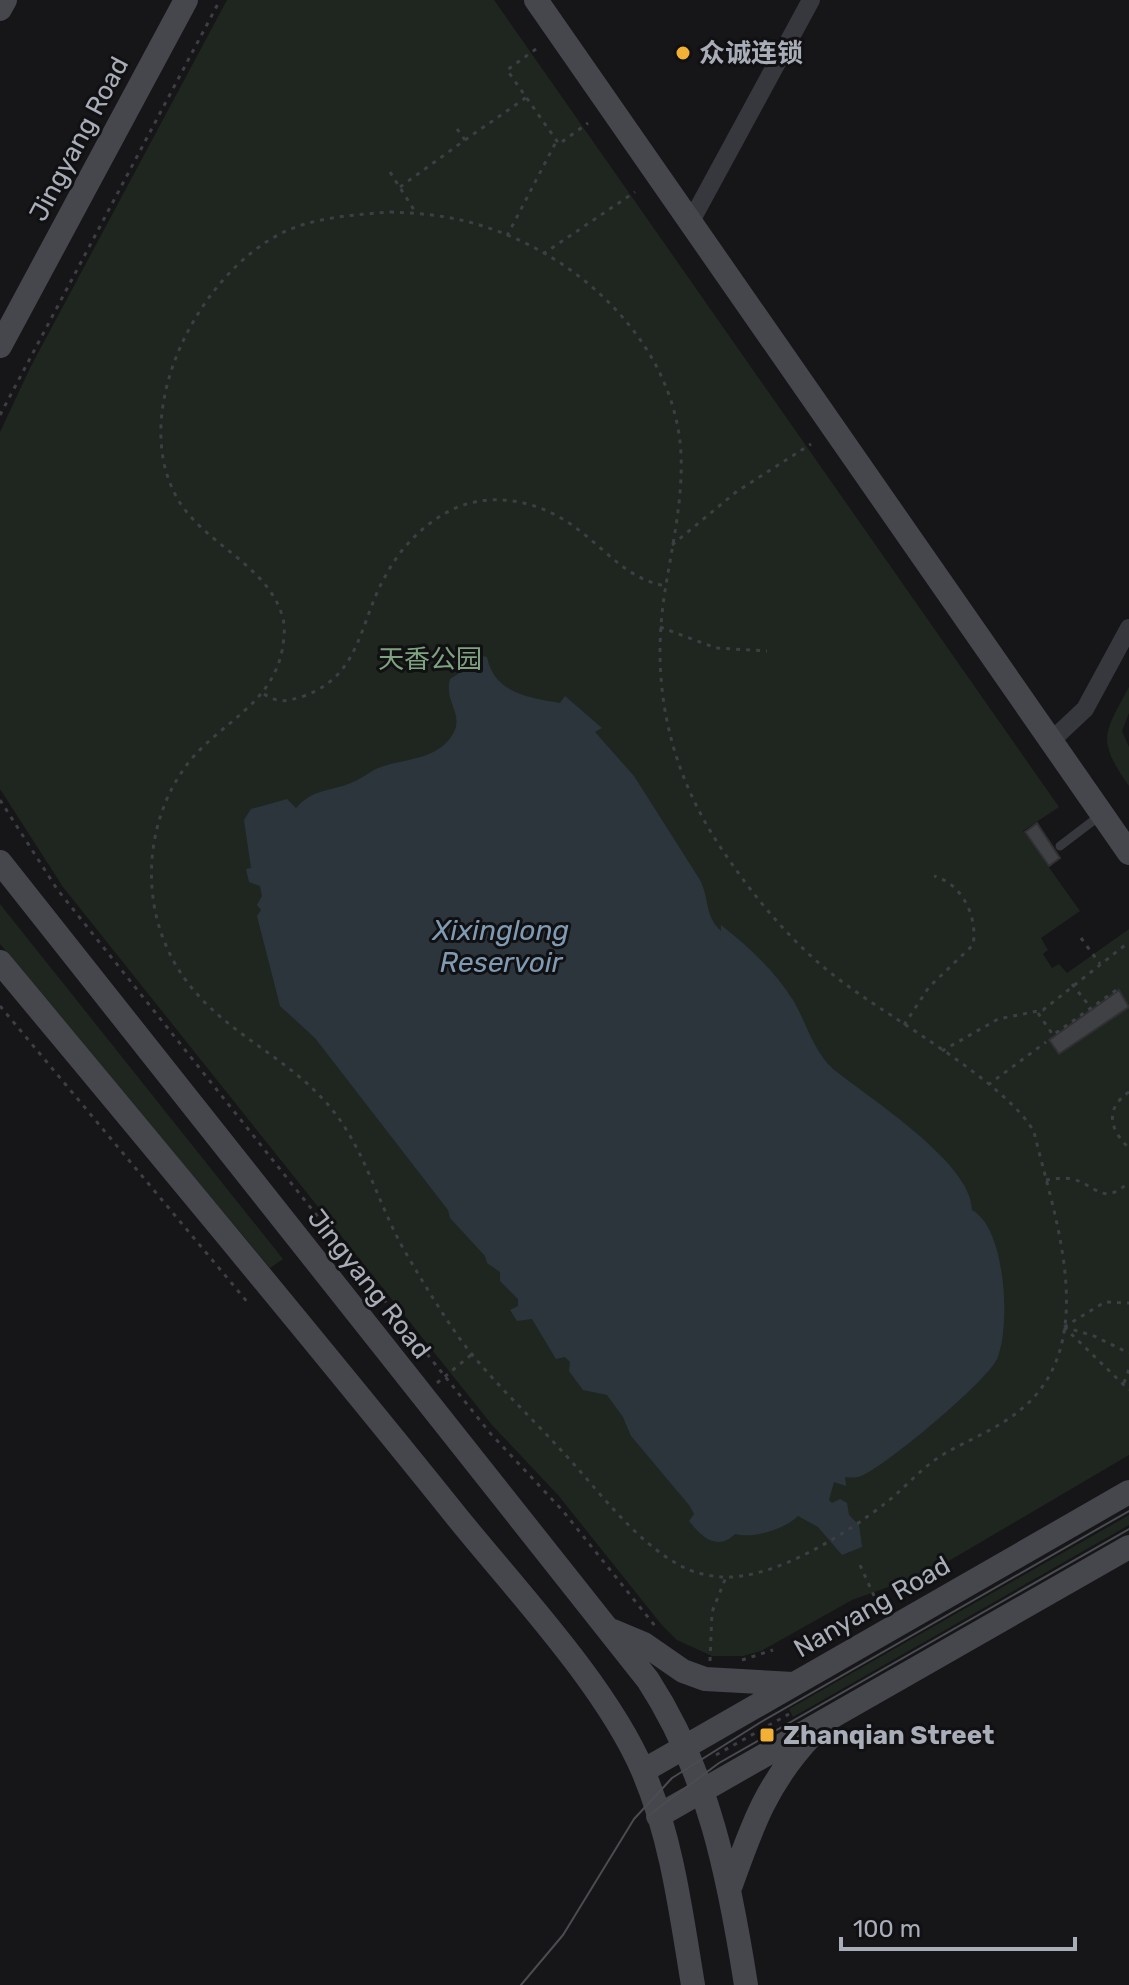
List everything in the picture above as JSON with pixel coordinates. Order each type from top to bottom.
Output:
[{"type":"main road","points":[[0,9],[5,0]]},
{"type":"main road","name":"Jingyang Road","points":[[0,346],[186,0]]},
{"type":"main road","points":[[536,0],[1129,853]]},
{"type":"main road","name":"Jingyang Road","points":[[0,862],[648,1680],[686,1746]]},
{"type":"main road","points":[[0,962],[414,1463],[580,1671],[622,1730],[643,1771],[676,1877],[693,1985]]},
{"type":"main road","name":"Nanyang Road","points":[[643,1771],[1129,1492]]},
{"type":"main road","points":[[658,1816],[1129,1547]]},
{"type":"main road","points":[[608,1629],[644,1644],[683,1671],[705,1679],[793,1684]]},
{"type":"main road","points":[[730,1887],[766,1794],[786,1763],[827,1719]]},
{"type":"main road","points":[[686,1746],[703,1790],[730,1887],[746,1985]]},
{"type":"street","points":[[690,223],[811,0]]},
{"type":"street","points":[[1052,740],[1085,709],[1129,628]]},
{"type":"lane","points":[[1060,846],[1102,814]]},
{"type":"path","points":[[0,415],[220,0]]},
{"type":"path","points":[[536,49],[507,70],[559,144],[588,123]]},
{"type":"path","points":[[400,187],[527,97]]},
{"type":"path","points":[[455,126],[465,140]]},
{"type":"path","points":[[507,236],[557,140]]},
{"type":"path","points":[[390,172],[417,214]]},
{"type":"path","points":[[543,254],[635,192]]},
{"type":"path","points":[[390,212],[417,214],[466,221],[543,254],[613,306],[645,346],[659,372],[681,451],[681,478],[660,627],[659,665],[667,732],[686,783],[719,845],[761,902],[824,968],[988,1085],[1030,1124],[1046,1180],[1067,1273],[1064,1327],[1051,1372],[1020,1410],[929,1464],[863,1519],[768,1572],[726,1577],[687,1570],[654,1546],[472,1354],[403,1249],[336,1113],[300,1079],[206,1007],[179,972],[162,935],[152,894],[151,869],[152,849],[165,804],[195,754],[264,694],[281,656],[283,617],[259,579],[197,524],[175,495],[164,465],[161,441],[163,406],[169,378],[187,331],[211,295],[237,267],[276,235],[296,227],[346,216],[390,212]]},
{"type":"path","points":[[672,545],[736,492],[811,444]]},
{"type":"path","points":[[264,694],[276,701],[288,701],[331,682],[356,652],[379,590],[397,557],[435,519],[475,502],[515,501],[542,510],[579,530],[628,573],[665,586]]},
{"type":"path","points":[[660,627],[716,648],[767,651]]},
{"type":"path","points":[[0,800],[57,889],[490,1433],[563,1511],[659,1631]]},
{"type":"path","points":[[904,1025],[929,987],[973,945],[974,928],[963,897],[947,880],[934,876]]},
{"type":"path","points":[[1081,938],[1100,964]]},
{"type":"path","points":[[942,1051],[998,1019],[1038,1013],[1129,942]]},
{"type":"path","points":[[1072,984],[1091,1008]]},
{"type":"path","points":[[1038,1013],[1053,1035],[1119,988]]},
{"type":"path","points":[[0,1006],[249,1304]]},
{"type":"path","points":[[988,1085],[1046,1042]]},
{"type":"path","points":[[1129,1092],[1114,1109],[1111,1125],[1116,1136],[1129,1148]]},
{"type":"path","points":[[1046,1180],[1071,1179],[1104,1194],[1121,1190],[1129,1182]]},
{"type":"path","points":[[1064,1327],[1105,1302],[1129,1303]]},
{"type":"path","points":[[1064,1327],[1129,1353]]},
{"type":"path","points":[[1064,1327],[1085,1351],[1129,1390]]},
{"type":"path","points":[[422,1395],[472,1354]]},
{"type":"path","points":[[1124,1383],[1129,1369]]},
{"type":"path","points":[[860,1565],[875,1598]]},
{"type":"path","points":[[710,1661],[712,1612],[726,1577]]},
{"type":"path","points":[[732,1662],[773,1650]]},
{"type":"path","points":[[716,1755],[789,1714]]},
{"type":"green space","name":"天香公园","points":[[227,0],[494,0],[1059,807],[1023,831],[1080,911],[1041,938],[1048,950],[1043,954],[1052,968],[1059,964],[1067,973],[1129,929],[1129,1455],[930,1572],[852,1600],[761,1651],[743,1656],[712,1656],[677,1640],[661,1624],[558,1495],[492,1425],[63,887],[0,789],[0,432],[30,368]]},
{"type":"green space","points":[[1129,687],[1129,713],[1122,731],[1129,747],[1129,786],[1112,758],[1107,737]]},
{"type":"green space","points":[[0,904],[283,1259],[270,1268],[0,944]]},
{"type":"green space","points":[[1129,1515],[1129,1525],[793,1717],[789,1709]]},
{"type":"water","name":"Xixinglong Reservoir","points":[[478,655],[487,657],[497,679],[514,692],[560,703],[565,696],[602,728],[595,732],[634,776],[700,880],[716,925],[721,931],[721,925],[741,942],[778,979],[793,1000],[826,1062],[938,1152],[968,1192],[972,1210],[983,1220],[992,1236],[999,1257],[1004,1303],[1004,1325],[997,1359],[956,1403],[893,1455],[861,1476],[845,1477],[846,1486],[834,1482],[829,1500],[832,1503],[840,1499],[847,1503],[849,1515],[859,1525],[862,1547],[842,1555],[818,1527],[798,1516],[768,1532],[735,1534],[722,1542],[710,1540],[699,1532],[689,1521],[694,1514],[689,1505],[631,1436],[623,1417],[607,1395],[583,1390],[569,1371],[570,1362],[565,1357],[556,1359],[532,1319],[517,1321],[510,1310],[518,1306],[518,1299],[500,1281],[500,1272],[487,1263],[485,1256],[450,1218],[448,1210],[315,1038],[280,1006],[257,916],[261,910],[257,905],[262,896],[260,886],[249,882],[246,869],[251,868],[244,820],[251,809],[287,799],[296,808],[315,794],[351,783],[380,767],[441,748],[456,725],[449,694],[450,679],[458,674],[460,666],[470,667]]},
{"type":"building","points":[[1037,823],[1060,858],[1049,866],[1025,832]]},
{"type":"building","points":[[1119,990],[1129,1007],[1059,1054],[1049,1040]]},
{"type":"tram line","points":[[521,1985],[563,1935],[634,1819],[672,1778],[761,1722],[1129,1511]]},
{"type":"tram line","points":[[649,1815],[719,1763],[1129,1529]]},
{"type":"place","name":"众诚连锁","points":[[683,53]]},
{"type":"place","name":"Zhanqian Street","points":[[767,1735]]}]
